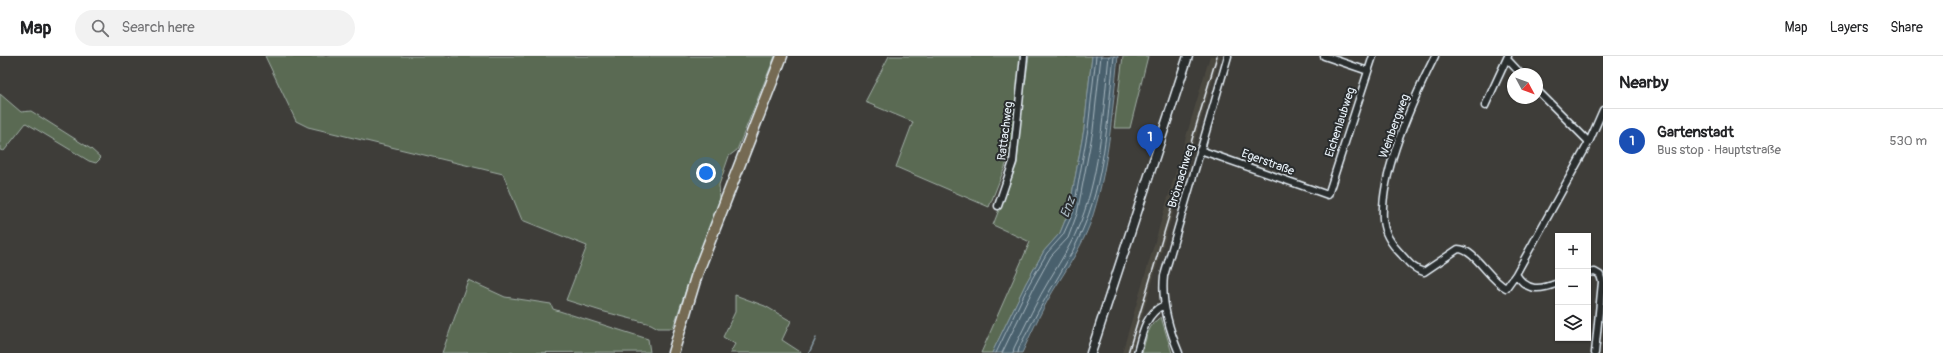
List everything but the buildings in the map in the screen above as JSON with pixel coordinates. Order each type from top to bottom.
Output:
[{"type":"main road","points":[[673,353],[702,262],[782,56]]},
{"type":"street","name":"Rattachweg","points":[[998,206],[1013,162],[1024,56]]},
{"type":"street","points":[[1091,353],[1188,56]]},
{"type":"street","name":"Brömachweg","points":[[1179,353],[1164,304],[1164,282],[1167,264],[1228,56]]},
{"type":"street","points":[[1324,56],[1368,71]]},
{"type":"street","name":"Eichenlaubweg","points":[[1328,195],[1373,56]]},
{"type":"street","name":"Weinbergweg","points":[[1435,56],[1420,86],[1394,154],[1385,189],[1383,220],[1386,233],[1398,251],[1415,270],[1424,272],[1458,248],[1470,252],[1500,285],[1506,288],[1516,274]]},
{"type":"street","points":[[1485,106],[1508,58],[1517,68]]},
{"type":"street","points":[[1543,96],[1589,142]]},
{"type":"street","points":[[1555,284],[1544,288],[1533,288],[1521,283],[1516,274],[1589,142],[1603,110]]},
{"type":"street","name":"Egerstraße","points":[[1200,150],[1328,195]]},
{"type":"street","points":[[1591,272],[1595,272],[1600,275],[1602,282],[1595,353]]},
{"type":"street","points":[[1137,353],[1148,318],[1155,310],[1164,304]]},
{"type":"shaded area","points":[[1210,56],[1220,56],[1131,353],[1122,353]]},
{"type":"green space","points":[[265,56],[775,56],[737,150],[729,156],[719,185],[720,200],[694,266],[673,328],[658,328],[651,324],[566,300],[587,246],[522,220],[503,174],[308,127],[296,121]]},
{"type":"green space","points":[[889,56],[1022,56],[1017,126],[1009,157],[989,207],[896,167],[913,122],[865,102]]},
{"type":"green space","points":[[1029,56],[1092,56],[1084,129],[1069,211],[1060,233],[1044,251],[1026,283],[992,353],[981,353],[1030,242],[993,225],[1017,164],[1022,105]]},
{"type":"green space","points":[[1123,56],[1148,56],[1130,128],[1114,128]]},
{"type":"green space","points":[[0,94],[21,112],[31,111],[91,149],[101,158],[96,163],[89,161],[26,123],[4,151],[0,150]]},
{"type":"green space","points":[[468,280],[505,297],[551,304],[553,309],[648,339],[650,352],[442,353]]},
{"type":"green space","points":[[735,295],[765,306],[791,321],[782,340],[802,353],[730,353],[735,344],[723,337],[735,312]]},
{"type":"green space","points":[[1161,317],[1172,353],[1142,353],[1150,328]]},
{"type":"water","points":[[1092,56],[1118,56],[1112,120],[1106,162],[1102,183],[1090,224],[1076,254],[1043,308],[1022,353],[992,353],[1026,283],[1044,251],[1060,233],[1069,211],[1084,129]]},
{"type":"waterway","points":[[809,353],[816,338]]},
{"type":"railway","points":[[1128,353],[1217,56]]},
{"type":"place","name":"Gartenstadt","points":[[1150,157]]},
{"type":"water label","name":"Enz","points":[[1067,207]]}]
